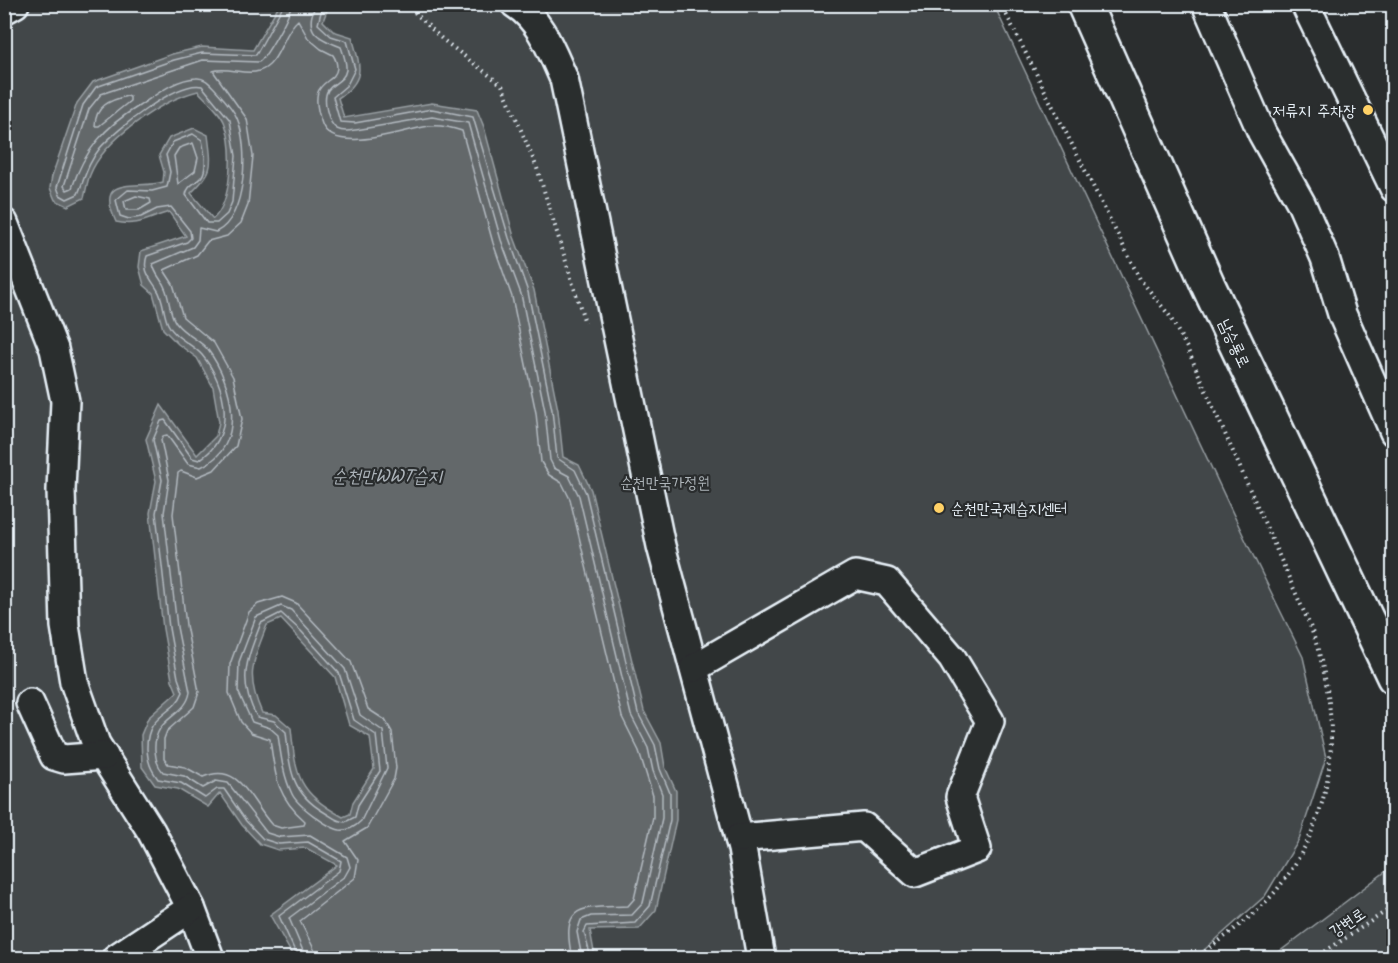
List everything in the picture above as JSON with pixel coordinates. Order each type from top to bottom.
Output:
[{"type":"main road","name":"남승룡로","points":[[1084,4],[1208,285],[1394,677]]},
{"type":"street","points":[[4,9],[15,4]]},
{"type":"street","points":[[515,4],[525,11],[547,41],[564,79],[661,546],[739,838],[761,958]]},
{"type":"street","points":[[1206,4],[1262,133],[1301,203],[1325,258],[1342,314],[1394,432]]},
{"type":"street","points":[[1305,4],[1394,188]]},
{"type":"street","points":[[4,224],[54,350],[65,401],[61,490],[65,626],[74,682],[96,744],[151,831],[191,908],[210,958]]},
{"type":"street","points":[[694,668],[855,575],[887,582],[952,658],[990,721],[960,797],[977,849],[915,873],[864,826],[739,838]]},
{"type":"street","points":[[30,704],[54,756],[64,759],[104,756]]},
{"type":"street","points":[[116,958],[191,908]]},
{"type":"path","points":[[406,4],[442,39],[502,85],[537,168],[588,333]]},
{"type":"path","points":[[1001,4],[1140,279],[1169,315],[1187,348],[1309,623],[1325,667],[1333,728],[1331,756],[1326,788],[1305,843],[1278,888],[1257,910],[1196,958]]},
{"type":"path","name":"강변로","points":[[1315,958],[1394,906]]},
{"type":"green space","name":"순천만국가정원","points":[[5,5],[994,5],[1245,539],[1303,657],[1326,758],[1299,840],[1265,896],[1195,958],[5,958]]},
{"type":"green space","points":[[1393,866],[1393,954],[1386,958],[1271,958]]},
{"type":"water","name":"순천만WWT습지","points":[[279,5],[329,5],[323,21],[333,31],[352,37],[359,64],[354,85],[338,98],[344,118],[432,103],[477,110],[484,127],[514,237],[534,290],[558,410],[563,457],[579,465],[591,490],[644,711],[661,743],[665,767],[676,791],[676,820],[656,910],[639,929],[590,930],[594,952],[598,958],[294,958],[270,915],[337,865],[306,848],[278,850],[260,844],[242,825],[220,793],[208,807],[178,789],[155,785],[142,767],[141,735],[148,718],[177,692],[172,680],[163,629],[150,513],[156,481],[146,439],[161,405],[197,455],[216,436],[219,422],[213,387],[197,358],[163,329],[153,293],[144,285],[139,267],[141,251],[186,236],[169,212],[137,223],[116,222],[110,207],[110,196],[114,190],[121,187],[163,182],[164,172],[159,155],[169,138],[194,128],[208,135],[210,168],[204,179],[191,193],[213,219],[224,200],[230,174],[230,147],[225,124],[217,111],[198,91],[184,96],[152,112],[121,135],[108,148],[97,161],[90,175],[84,198],[68,206],[55,200],[50,188],[77,103],[93,82],[172,54],[202,47],[253,50]],"holes":[[[281,619],[335,677],[349,725],[370,737],[374,769],[353,802],[350,814],[343,817],[317,800],[302,782],[295,759],[291,728],[276,715],[262,713],[252,678],[255,659],[267,625]]]},
{"type":"place","name":"저류지 주차장","points":[[1368,110]]},
{"type":"place","name":"순천만국제습지센터","points":[[939,508]]}]
